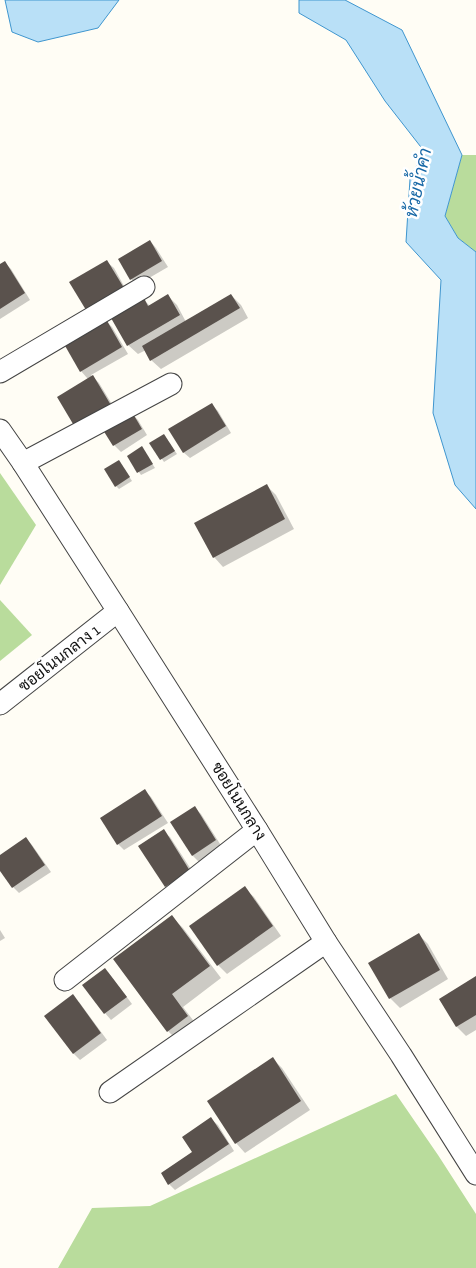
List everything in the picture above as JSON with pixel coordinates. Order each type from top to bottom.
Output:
[{"type":"street","points":[[0,372],[144,287]]},
{"type":"street","points":[[23,463],[171,384]]},
{"type":"street","name":"ซอยโนนกลาง","points":[[0,430],[118,611],[326,942],[401,1055],[476,1174]]},
{"type":"street","name":"ซอยโนนกลาง 1","points":[[0,704],[118,611]]},
{"type":"street","points":[[65,980],[257,830]]},
{"type":"street","points":[[110,1092],[326,942]]},
{"type":"green space","points":[[462,155],[476,155],[476,252],[458,238],[445,216]]},
{"type":"green space","points":[[0,473],[36,525],[0,585]]},
{"type":"green space","points":[[0,600],[32,635],[0,661]]},
{"type":"green space","points":[[396,1094],[476,1214],[476,1268],[58,1268],[92,1208],[150,1206]]},
{"type":"water","points":[[5,0],[119,0],[98,28],[38,42],[12,32]]},
{"type":"water","name":"ห้วยน้ำคำ","points":[[299,0],[345,0],[402,30],[462,155],[445,216],[458,238],[476,252],[476,509],[455,485],[433,413],[441,280],[406,242],[410,179],[424,151],[385,101],[346,40],[299,13]]},
{"type":"building","points":[[150,240],[162,261],[130,280],[118,259]]},
{"type":"building","points":[[107,260],[124,288],[86,310],[69,282]]},
{"type":"building","points":[[5,261],[25,293],[0,309],[0,264]]},
{"type":"building","points":[[168,294],[180,315],[127,346],[111,318],[144,298],[148,306]]},
{"type":"building","points":[[231,294],[240,308],[150,361],[142,346]]},
{"type":"building","points":[[106,319],[122,347],[80,372],[64,344]]},
{"type":"building","points":[[93,375],[112,407],[76,429],[57,397]]},
{"type":"building","points":[[212,403],[226,426],[183,453],[168,429]]},
{"type":"building","points":[[132,412],[142,429],[113,446],[103,430]]},
{"type":"building","points":[[164,434],[175,451],[160,460],[149,443]]},
{"type":"building","points":[[142,446],[153,464],[137,473],[127,456]]},
{"type":"building","points":[[119,460],[130,477],[115,487],[104,469]]},
{"type":"building","points":[[267,484],[285,519],[213,558],[194,523]]},
{"type":"building","points":[[145,789],[162,816],[117,845],[100,818]]},
{"type":"building","points":[[195,806],[216,840],[192,856],[170,822]]},
{"type":"building","points":[[164,829],[190,871],[165,887],[138,846]]},
{"type":"building","points":[[26,837],[45,865],[12,888],[0,871],[0,855]]},
{"type":"building","points":[[245,886],[273,926],[217,966],[189,926]]},
{"type":"building","points":[[172,915],[210,966],[172,994],[188,1016],[167,1032],[113,959]]},
{"type":"building","points":[[419,933],[440,970],[389,999],[368,963]]},
{"type":"building","points":[[105,968],[127,997],[104,1014],[82,985]]},
{"type":"building","points":[[476,976],[476,1015],[456,1027],[439,999]]},
{"type":"building","points":[[73,994],[101,1033],[73,1054],[44,1016]]},
{"type":"building","points":[[273,1057],[301,1101],[235,1144],[207,1101]]},
{"type":"building","points":[[211,1117],[229,1144],[168,1185],[161,1173],[192,1152],[182,1137]]}]
